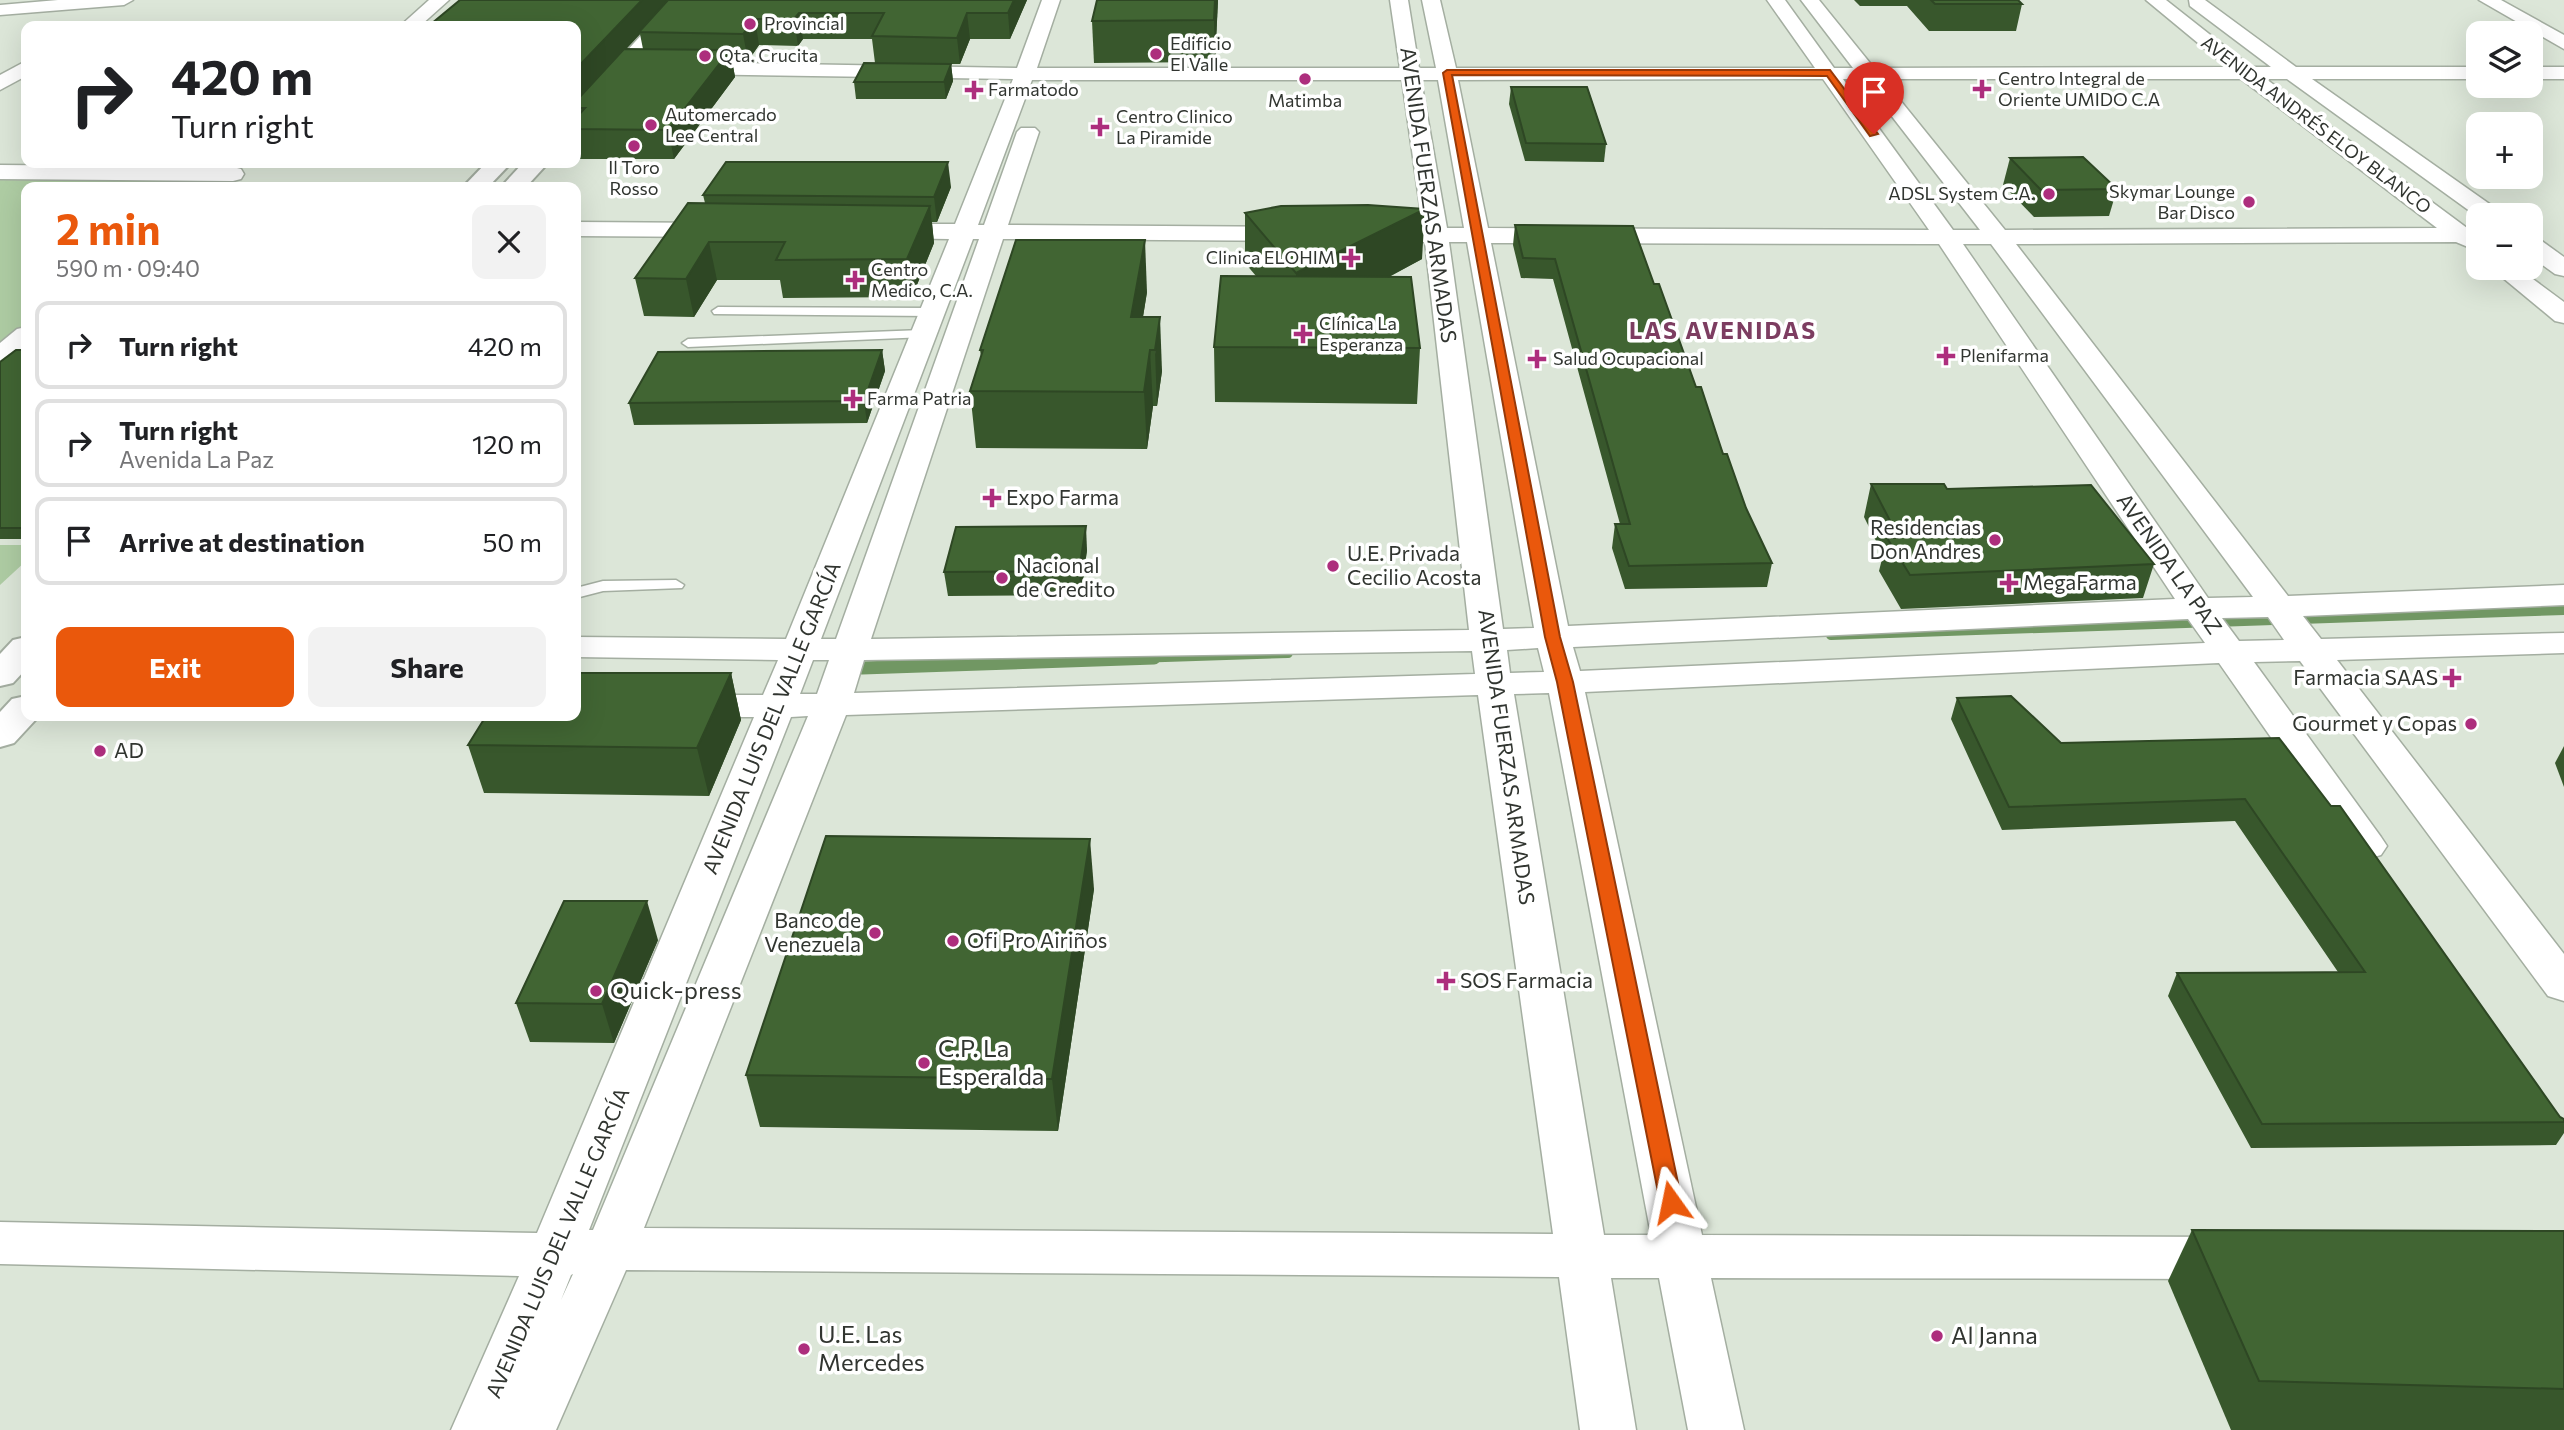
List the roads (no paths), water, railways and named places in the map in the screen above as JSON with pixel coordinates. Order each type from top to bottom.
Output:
[{"type":"street","points":[[0,10],[124,0]]},
{"type":"street","points":[[101,20],[132,0]]},
{"type":"street","points":[[415,21],[440,0]]},
{"type":"street","name":"AVENIDA LUIS DEL VALLE GARCÍA","points":[[1037,73],[1051,0]]},
{"type":"street","name":"AVENIDA LUIS DEL VALLE GARCÍA","points":[[528,1430],[610,1249],[832,703],[976,232],[1037,73],[1072,0]]},
{"type":"street","name":"AVENIDA FUERZAS ARMADAS","points":[[1399,0],[1436,235],[1491,661],[1608,1430]]},
{"type":"street","name":"AVENIDA FUERZAS ARMADAS","points":[[1431,0],[1559,659],[1716,1430]]},
{"type":"street","name":"AVENIDA LA PAZ","points":[[1776,0],[1946,237],[2210,624],[2389,878]]},
{"type":"street","points":[[1810,0],[1998,237],[2564,985]]},
{"type":"street","name":"AVENIDA ANDRÉS ELOY BLANCO","points":[[2155,0],[2247,74],[2466,235]]},
{"type":"street","name":"AVENIDA ANDRÉS ELOY BLANCO","points":[[2194,0],[2291,74],[2473,203]]},
{"type":"street","points":[[2488,0],[2564,43]]},
{"type":"street","points":[[2514,0],[2564,28]]},
{"type":"street","points":[[581,114],[682,4]]},
{"type":"street","points":[[624,67],[1037,73],[2466,73]]},
{"type":"street","points":[[0,84],[21,70]]},
{"type":"street","points":[[2543,73],[2564,73]]},
{"type":"street","points":[[480,182],[494,168]]},
{"type":"street","points":[[518,182],[531,168]]},
{"type":"street","points":[[0,173],[232,175]]},
{"type":"street","points":[[581,229],[741,230]]},
{"type":"street","points":[[865,231],[1325,234]]},
{"type":"street","name":"AVENIDA LUIS DEL VALLE GARCÍA","points":[[479,1430],[554,1255],[779,706],[926,323],[976,232]]},
{"type":"street","points":[[1353,235],[2466,239]]},
{"type":"street","points":[[2543,244],[2564,269]]},
{"type":"street","points":[[2519,280],[2564,315]]},
{"type":"street","points":[[0,356],[21,339]]},
{"type":"street","points":[[1559,659],[2210,624],[2292,623],[2564,595]]},
{"type":"street","points":[[657,706],[779,706],[1491,661],[2210,624],[2292,623],[2564,643]]},
{"type":"street","points":[[581,647],[1491,661]]},
{"type":"street","points":[[0,735],[21,712]]},
{"type":"street","points":[[0,1242],[554,1255],[610,1249],[1682,1257],[2270,1258]]},
{"type":"lane","points":[[718,311],[926,323]]},
{"type":"lane","points":[[688,343],[926,323]]},
{"type":"lane","points":[[581,592],[603,586],[676,585]]},
{"type":"waterway","points":[[1831,635],[2564,610]]},
{"type":"waterway","points":[[1104,659],[1288,653]]},
{"type":"waterway","points":[[862,668],[1154,658]]},
{"type":"place","name":"Provincial","points":[[750,24]]},
{"type":"place","name":"Edificio El Valle","points":[[1156,54]]},
{"type":"place","name":"Qta. Crucita","points":[[705,56]]},
{"type":"place","name":"Matimba","points":[[1305,79]]},
{"type":"place","name":"Centro Integral de Oriente UMIDO C.A","points":[[1982,89]]},
{"type":"place","name":"Farmatodo","points":[[974,90]]},
{"type":"place","name":"Automercado Lee Central","points":[[651,125]]},
{"type":"place","name":"Centro Clinico La Piramide","points":[[1100,127]]},
{"type":"place","name":"Il Toro Rosso","points":[[634,146]]},
{"type":"place","name":"ADSL System C.A.","points":[[2049,194]]},
{"type":"place","name":"Skymar Lounge Bar Disco","points":[[2249,202]]},
{"type":"place","name":"Clinica ELOHIM","points":[[1351,258]]},
{"type":"place","name":"Centro Medico, C.A.","points":[[855,280]]},
{"type":"place","name":"Clínica La Esperanza","points":[[1303,334]]},
{"type":"place","name":"Plenifarma","points":[[1946,356]]},
{"type":"place","name":"Salud Ocupacional","points":[[1537,359]]},
{"type":"place","name":"Farma Patria","points":[[853,399]]},
{"type":"place","name":"Expo Farma","points":[[992,498]]},
{"type":"place","name":"Residencias Don Andres","points":[[1995,540]]},
{"type":"place","name":"U.E. Privada Cecilio Acosta","points":[[1333,566]]},
{"type":"place","name":"Nacional de Credito","points":[[1002,578]]},
{"type":"place","name":"MegaFarma","points":[[2009,583]]},
{"type":"place","name":"Farmacia SAAS","points":[[2452,678]]},
{"type":"place","name":"Gourmet y Copas","points":[[2471,724]]},
{"type":"place","name":"AD","points":[[100,751]]},
{"type":"place","name":"Banco de Venezuela","points":[[875,933]]},
{"type":"place","name":"Ofi Pro Airiños","points":[[953,941]]},
{"type":"place","name":"SOS Farmacia","points":[[1446,981]]},
{"type":"place","name":"Quick-press","points":[[596,991]]},
{"type":"place","name":"C.P. La Esperalda","points":[[924,1063]]},
{"type":"place","name":"Al Janna","points":[[1937,1336]]},
{"type":"place","name":"U.E. Las Mercedes","points":[[804,1349]]},
{"type":"district","name":"LAS AVENIDAS","points":[[1723,331]]}]
